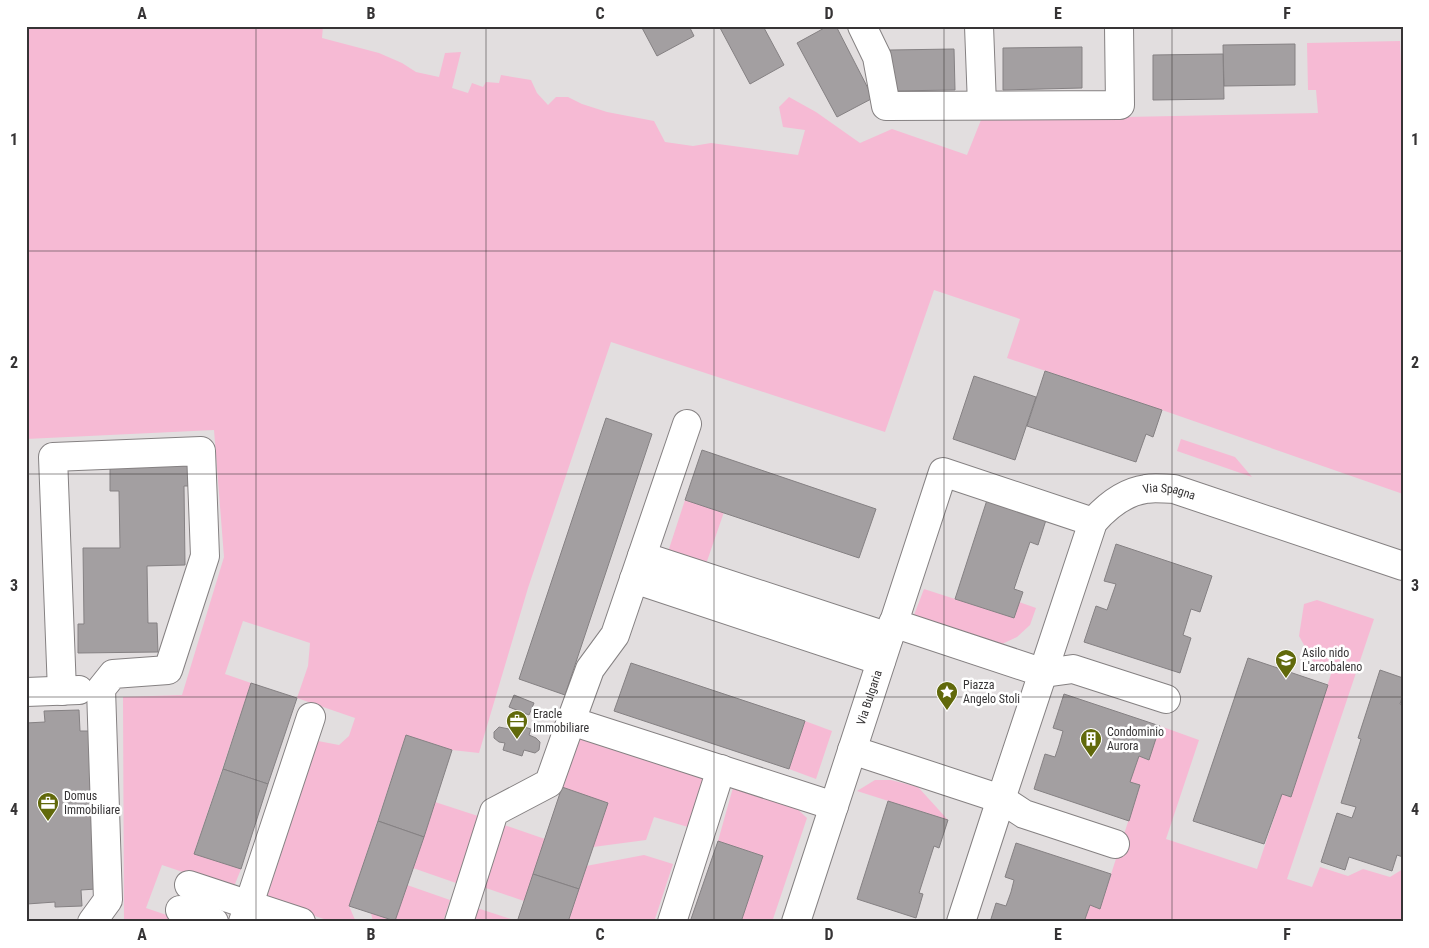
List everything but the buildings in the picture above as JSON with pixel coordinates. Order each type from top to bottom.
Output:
[{"type":"street","points":[[862,26],[877,57],[886,106],[1120,105],[1119,26]]},
{"type":"street","points":[[979,26],[982,105]]},
{"type":"street","points":[[459,922],[494,812],[549,783],[590,669],[615,635],[687,424]]},
{"type":"street","points":[[62,691],[53,457],[201,451],[204,556],[168,670],[113,674],[101,689],[108,900],[92,922]]},
{"type":"street","name":"Via Bulgaria","points":[[796,922],[943,472],[1093,522]]},
{"type":"street","name":"Via Spagna","points":[[1093,522],[1104,509],[1126,495],[1146,488],[1174,489],[1403,566]]},
{"type":"street","points":[[961,922],[1093,522]]},
{"type":"street","points":[[638,568],[888,641],[1044,673],[1073,668],[1166,700]]},
{"type":"street","points":[[26,692],[101,689]]},
{"type":"street","points":[[246,913],[311,718]]},
{"type":"street","points":[[571,721],[834,806]]},
{"type":"street","points":[[852,750],[1002,799],[1024,814],[1116,844]]},
{"type":"street","points":[[672,922],[721,769]]},
{"type":"street","points":[[189,885],[246,913],[301,922]]},
{"type":"street","points":[[180,910],[214,922]]},
{"type":"shaded area","points":[[26,26],[323,26],[322,38],[379,53],[402,63],[416,72],[439,77],[445,53],[461,52],[452,88],[468,93],[472,83],[483,87],[486,82],[499,83],[501,75],[531,80],[537,93],[548,105],[556,97],[568,97],[582,104],[607,112],[654,121],[665,142],[693,146],[711,143],[798,155],[805,130],[783,127],[779,107],[789,97],[816,112],[860,143],[892,129],[967,155],[981,120],[1318,113],[1316,90],[1308,90],[1307,43],[1400,41],[1401,65],[1403,67],[1403,494],[1007,358],[1020,319],[934,290],[885,432],[611,342],[528,588],[479,753],[452,750],[406,735],[349,906],[356,922],[333,922],[266,900],[318,741],[339,745],[349,736],[355,718],[297,698],[308,666],[310,643],[243,621],[225,674],[251,683],[194,853],[241,869],[233,889],[162,865],[146,908],[187,922],[124,922],[123,697],[182,695],[224,557],[214,430],[26,439]]},
{"type":"shaded area","points":[[1181,439],[1235,457],[1252,477],[1177,451]]},
{"type":"shaded area","points":[[685,500],[724,512],[705,567],[667,555]]},
{"type":"shaded area","points":[[924,589],[1014,618],[1019,602],[1036,608],[1030,625],[1017,637],[1002,644],[955,632],[914,615]]},
{"type":"shaded area","points":[[1317,600],[1374,619],[1287,879],[1312,887],[1320,867],[1348,876],[1363,869],[1390,877],[1403,869],[1403,922],[1084,922],[1090,905],[1100,908],[1140,785],[1130,782],[1139,756],[1148,760],[1160,726],[1199,740],[1166,839],[1257,869],[1282,794],[1291,796],[1333,668],[1314,663],[1299,636],[1304,604]]},
{"type":"shaded area","points":[[805,721],[832,731],[816,779],[789,769]]},
{"type":"shaded area","points":[[585,736],[706,774],[688,827],[654,817],[646,840],[593,847],[562,787],[578,740]]},
{"type":"shaded area","points":[[875,780],[891,780],[918,787],[948,820],[857,791]]},
{"type":"shaded area","points":[[734,784],[791,803],[807,818],[772,922],[741,922],[763,856],[718,841]]},
{"type":"shaded area","points":[[435,802],[478,816],[456,883],[413,868]]},
{"type":"shaded area","points":[[504,825],[545,839],[524,901],[483,887]]},
{"type":"shaded area","points":[[644,855],[673,864],[654,922],[568,922],[586,866]]},
{"type":"shaded area","points":[[407,885],[450,900],[443,922],[373,922],[371,913],[395,921]]},
{"type":"shaded area","points":[[477,908],[517,921],[473,922]]},
{"type":"place","name":"Asilo nido L'arcobaleno","points":[[1286,679]]},
{"type":"place","name":"Piazza Angelo Stoli","points":[[947,711]]},
{"type":"place","name":"Eracle Immobiliare","points":[[517,740]]},
{"type":"place","name":"Condominio Aurora","points":[[1091,758]]},
{"type":"place","name":"Domus Immobiliare","points":[[48,822]]}]
